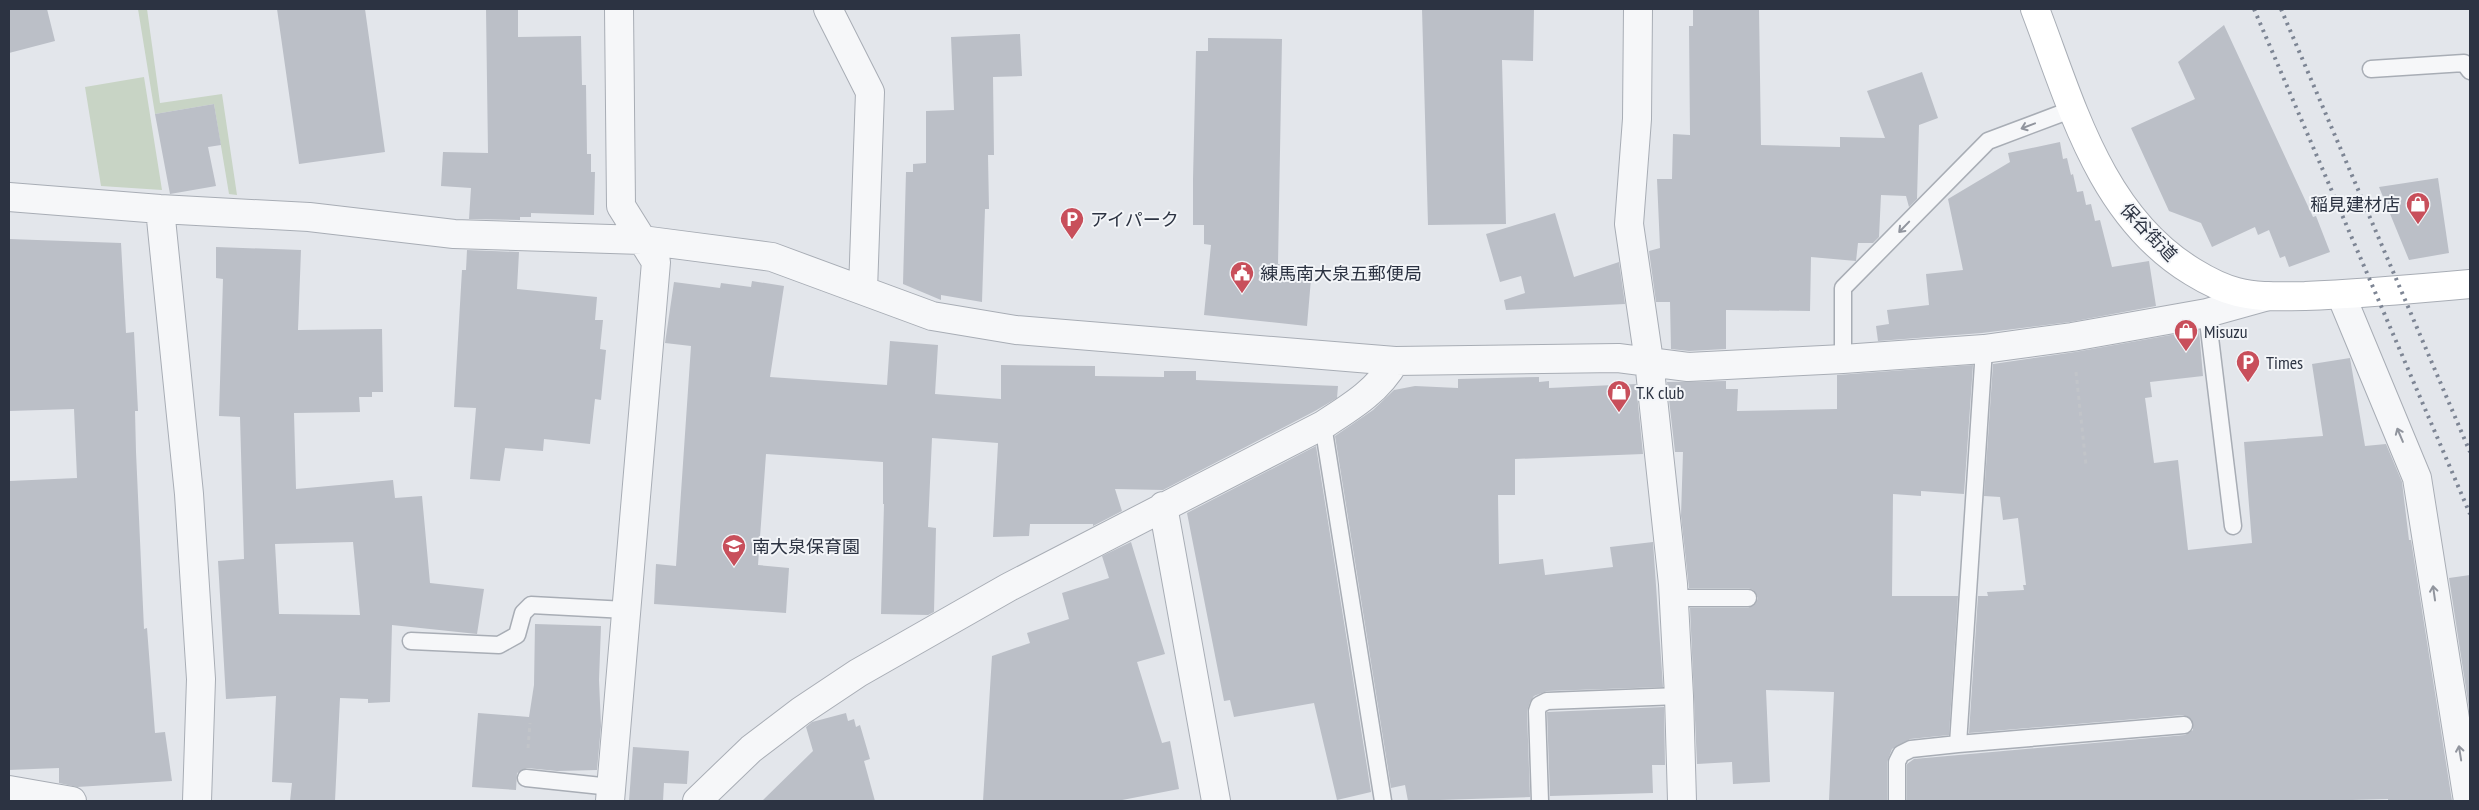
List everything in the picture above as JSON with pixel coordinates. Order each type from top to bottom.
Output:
[{"type":"main road","name":"保谷街道","points":[[2035,9],[2096,163],[2117,199],[2160,249],[2209,281],[2237,292],[2268,296],[2342,295],[2470,284]]},
{"type":"street","points":[[611,794],[656,262],[621,206],[619,9]]},
{"type":"street","points":[[828,9],[870,92],[863,290]]},
{"type":"street","points":[[1638,9],[1637,119],[1629,224],[1649,361],[1673,598],[1679,696],[1682,801]]},
{"type":"street","points":[[9,197],[160,209],[309,217],[454,234],[642,240],[772,257],[932,316],[1016,330],[1395,361],[1618,358],[1688,368],[1984,349],[2072,337],[2207,313],[2268,296]]},
{"type":"street","points":[[160,209],[189,494],[201,679],[197,801]]},
{"type":"street","points":[[2342,295],[2418,478],[2468,801]]},
{"type":"street","points":[[697,801],[751,749],[801,710],[858,673],[1009,587],[1322,425],[1363,399],[1385,379],[1395,361]]},
{"type":"street","points":[[1163,506],[1216,801]]},
{"type":"street","points":[[9,790],[72,801]]},
{"type":"lane","points":[[2372,69],[2464,63],[2470,71]]},
{"type":"lane","points":[[1843,359],[1843,288],[1988,141],[2073,109]]},
{"type":"lane","points":[[2207,313],[2233,526]]},
{"type":"lane","points":[[1958,744],[1984,349]]},
{"type":"lane","points":[[1322,425],[1382,801]]},
{"type":"lane","points":[[1673,598],[1748,598]]},
{"type":"lane","points":[[411,641],[499,645],[517,635],[523,613],[531,605],[626,610]]},
{"type":"lane","points":[[1540,801],[1537,711],[1539,705],[1547,701],[1679,696]]},
{"type":"lane","points":[[1897,801],[1898,762],[1901,754],[1911,748],[2184,725]]},
{"type":"lane","points":[[526,778],[611,794]]},
{"type":"path","points":[[2072,337],[2086,465]]},
{"type":"green space","points":[[138,9],[147,9],[160,103],[222,94],[237,195],[229,194],[214,104],[155,114]]},
{"type":"green space","points":[[144,77],[162,190],[101,186],[85,87]]},
{"type":"building","points":[[9,9],[47,9],[55,41],[9,53]]},
{"type":"building","points":[[277,9],[365,9],[385,152],[299,164]]},
{"type":"building","points":[[486,9],[518,9],[518,37],[581,36],[582,85],[586,85],[587,154],[591,154],[591,172],[595,172],[594,215],[531,213],[531,217],[520,217],[520,220],[469,219],[471,188],[441,186],[443,152],[488,153]]},
{"type":"building","points":[[1422,9],[1534,9],[1533,61],[1502,60],[1506,224],[1428,225]]},
{"type":"building","points":[[1693,9],[1759,9],[1761,145],[1840,147],[1840,137],[1885,138],[1867,91],[1922,72],[1938,118],[1919,125],[1917,199],[1909,207],[1906,196],[1881,195],[1879,237],[1873,243],[1858,243],[1856,261],[1811,257],[1810,311],[1726,310],[1726,349],[1689,351],[1671,349],[1670,302],[1656,302],[1649,251],[1660,248],[1657,179],[1672,179],[1673,134],[1690,135],[1689,26],[1693,26]]},
{"type":"building","points":[[2224,25],[2313,217],[2316,216],[2330,252],[2289,267],[2285,256],[2280,258],[2269,230],[2258,235],[2255,227],[2212,247],[2201,223],[2169,211],[2131,128],[2195,99],[2178,62]]},
{"type":"building","points":[[1020,34],[1022,76],[993,77],[994,155],[988,155],[989,209],[985,209],[982,302],[941,295],[941,300],[903,284],[906,172],[913,172],[913,164],[926,163],[926,111],[954,110],[951,37]]},
{"type":"building","points":[[1208,38],[1282,39],[1278,264],[1312,267],[1307,326],[1204,315],[1211,245],[1204,244],[1204,225],[1193,225],[1193,179],[1196,51],[1208,51]]},
{"type":"building","points":[[214,104],[221,145],[208,147],[216,186],[170,194],[155,114]]},
{"type":"building","points":[[2060,142],[2063,159],[2067,158],[2077,192],[2083,191],[2086,205],[2091,204],[2095,221],[2100,220],[2112,267],[2149,261],[2156,306],[2070,322],[1982,333],[1878,341],[1876,326],[1889,324],[1887,310],[1929,305],[1926,274],[1963,270],[1948,199],[2010,162],[2008,153]]},
{"type":"building","points":[[2438,178],[2449,253],[2409,260],[2379,187]]},
{"type":"building","points":[[1555,213],[1574,277],[1619,262],[1625,304],[1506,310],[1504,300],[1525,293],[1521,276],[1500,282],[1486,234]]},
{"type":"building","points":[[9,239],[121,243],[126,333],[134,332],[138,411],[135,411],[136,452],[144,629],[147,628],[155,733],[165,732],[172,781],[77,787],[59,783],[59,768],[9,770],[9,481],[77,478],[74,409],[9,411]]},
{"type":"building","points":[[216,247],[301,250],[298,330],[382,329],[383,392],[372,392],[372,397],[359,397],[360,412],[294,413],[296,489],[393,480],[395,498],[422,496],[430,583],[484,589],[477,634],[392,625],[390,702],[368,703],[368,699],[340,698],[335,801],[290,801],[292,783],[272,782],[276,696],[226,699],[218,561],[244,559],[240,417],[219,416],[223,279],[216,278]],"holes":[[[353,542],[360,615],[279,614],[275,544]]]},
{"type":"building","points":[[467,250],[519,252],[517,289],[597,297],[595,320],[603,320],[600,349],[606,350],[601,400],[595,399],[590,444],[544,439],[543,451],[505,448],[500,481],[470,479],[476,408],[454,407],[462,270],[466,270]]},
{"type":"building","points":[[752,281],[784,286],[770,377],[887,385],[890,341],[938,345],[935,394],[1001,399],[1001,365],[1095,366],[1095,376],[1164,377],[1164,371],[1196,371],[1196,380],[1338,386],[1337,398],[1163,490],[1115,489],[1122,511],[1093,526],[1093,524],[1030,524],[1029,536],[993,537],[998,443],[932,438],[928,527],[936,528],[934,612],[928,615],[881,614],[884,504],[883,462],[766,454],[758,565],[789,568],[786,613],[654,604],[656,564],[676,566],[691,346],[665,343],[674,282],[720,288],[721,283],[751,287]]},
{"type":"building","points":[[2199,330],[2203,376],[2150,382],[2152,397],[2145,398],[2154,463],[2178,460],[2188,550],[2252,543],[2244,442],[2323,436],[2312,364],[2350,358],[2365,446],[2386,444],[2402,482],[2409,540],[2411,540],[2452,801],[2388,801],[2388,799],[2316,801],[1907,801],[1907,764],[1914,759],[2185,735],[2193,730],[2192,720],[2183,715],[1969,733],[1978,596],[1988,596],[1987,592],[2024,590],[2023,585],[2026,585],[2018,518],[2003,520],[2000,497],[1984,496],[1993,364],[2075,352]]},
{"type":"building","points":[[1973,365],[1964,494],[1921,491],[1921,496],[1893,494],[1892,596],[1958,596],[1949,735],[1910,739],[1892,749],[1887,762],[1887,801],[1829,801],[1834,692],[1766,690],[1770,782],[1733,784],[1732,762],[1697,764],[1690,608],[1748,608],[1756,603],[1758,598],[1753,590],[1748,588],[1689,588],[1681,516],[1683,452],[1675,452],[1667,382],[1726,381],[1726,389],[1738,389],[1737,411],[1837,409],[1837,375]]},
{"type":"building","points":[[1539,377],[1539,382],[1549,381],[1549,388],[1636,384],[1643,454],[1515,459],[1515,495],[1498,495],[1499,564],[1543,559],[1545,575],[1613,567],[1610,547],[1653,542],[1663,687],[1547,691],[1534,696],[1527,711],[1530,797],[1408,801],[1405,785],[1391,788],[1335,436],[1373,410],[1394,390],[1415,386],[1458,388],[1458,379]]},
{"type":"building","points":[[1316,446],[1371,792],[1337,800],[1314,703],[1234,717],[1230,700],[1224,701],[1187,513]]},
{"type":"building","points":[[1131,542],[1165,654],[1137,662],[1162,743],[1170,741],[1179,789],[1117,801],[983,801],[992,656],[1030,643],[1027,633],[1069,619],[1062,593],[1109,578],[1102,556]]},
{"type":"building","points":[[2470,575],[2470,715],[2449,578]]},
{"type":"building","points":[[535,624],[601,626],[599,680],[601,726],[597,770],[557,771],[527,768],[517,773],[516,790],[472,787],[478,713],[529,717],[534,685]]},
{"type":"building","points":[[1664,707],[1665,765],[1652,765],[1653,793],[1550,796],[1547,712]]},
{"type":"building","points":[[846,713],[848,721],[854,719],[856,727],[860,725],[870,759],[864,761],[875,801],[762,801],[813,751],[806,727],[812,722]]},
{"type":"building","points":[[633,747],[689,751],[687,784],[664,783],[663,801],[629,801]]},
{"type":"railway","points":[[2254,9],[2470,514]]},
{"type":"railway","points":[[2281,9],[2470,452]]},
{"type":"place","name":"稲見建材店","points":[[2418,225]]},
{"type":"place","name":"アイパーク","points":[[1072,240]]},
{"type":"place","name":"練馬南大泉五郵便局","points":[[1242,294]]},
{"type":"place","name":"Misuzu","points":[[2186,352]]},
{"type":"place","name":"Times","points":[[2248,383]]},
{"type":"place","name":"T.K club","points":[[1619,413]]},
{"type":"place","name":"南大泉保育園","points":[[734,567]]}]
